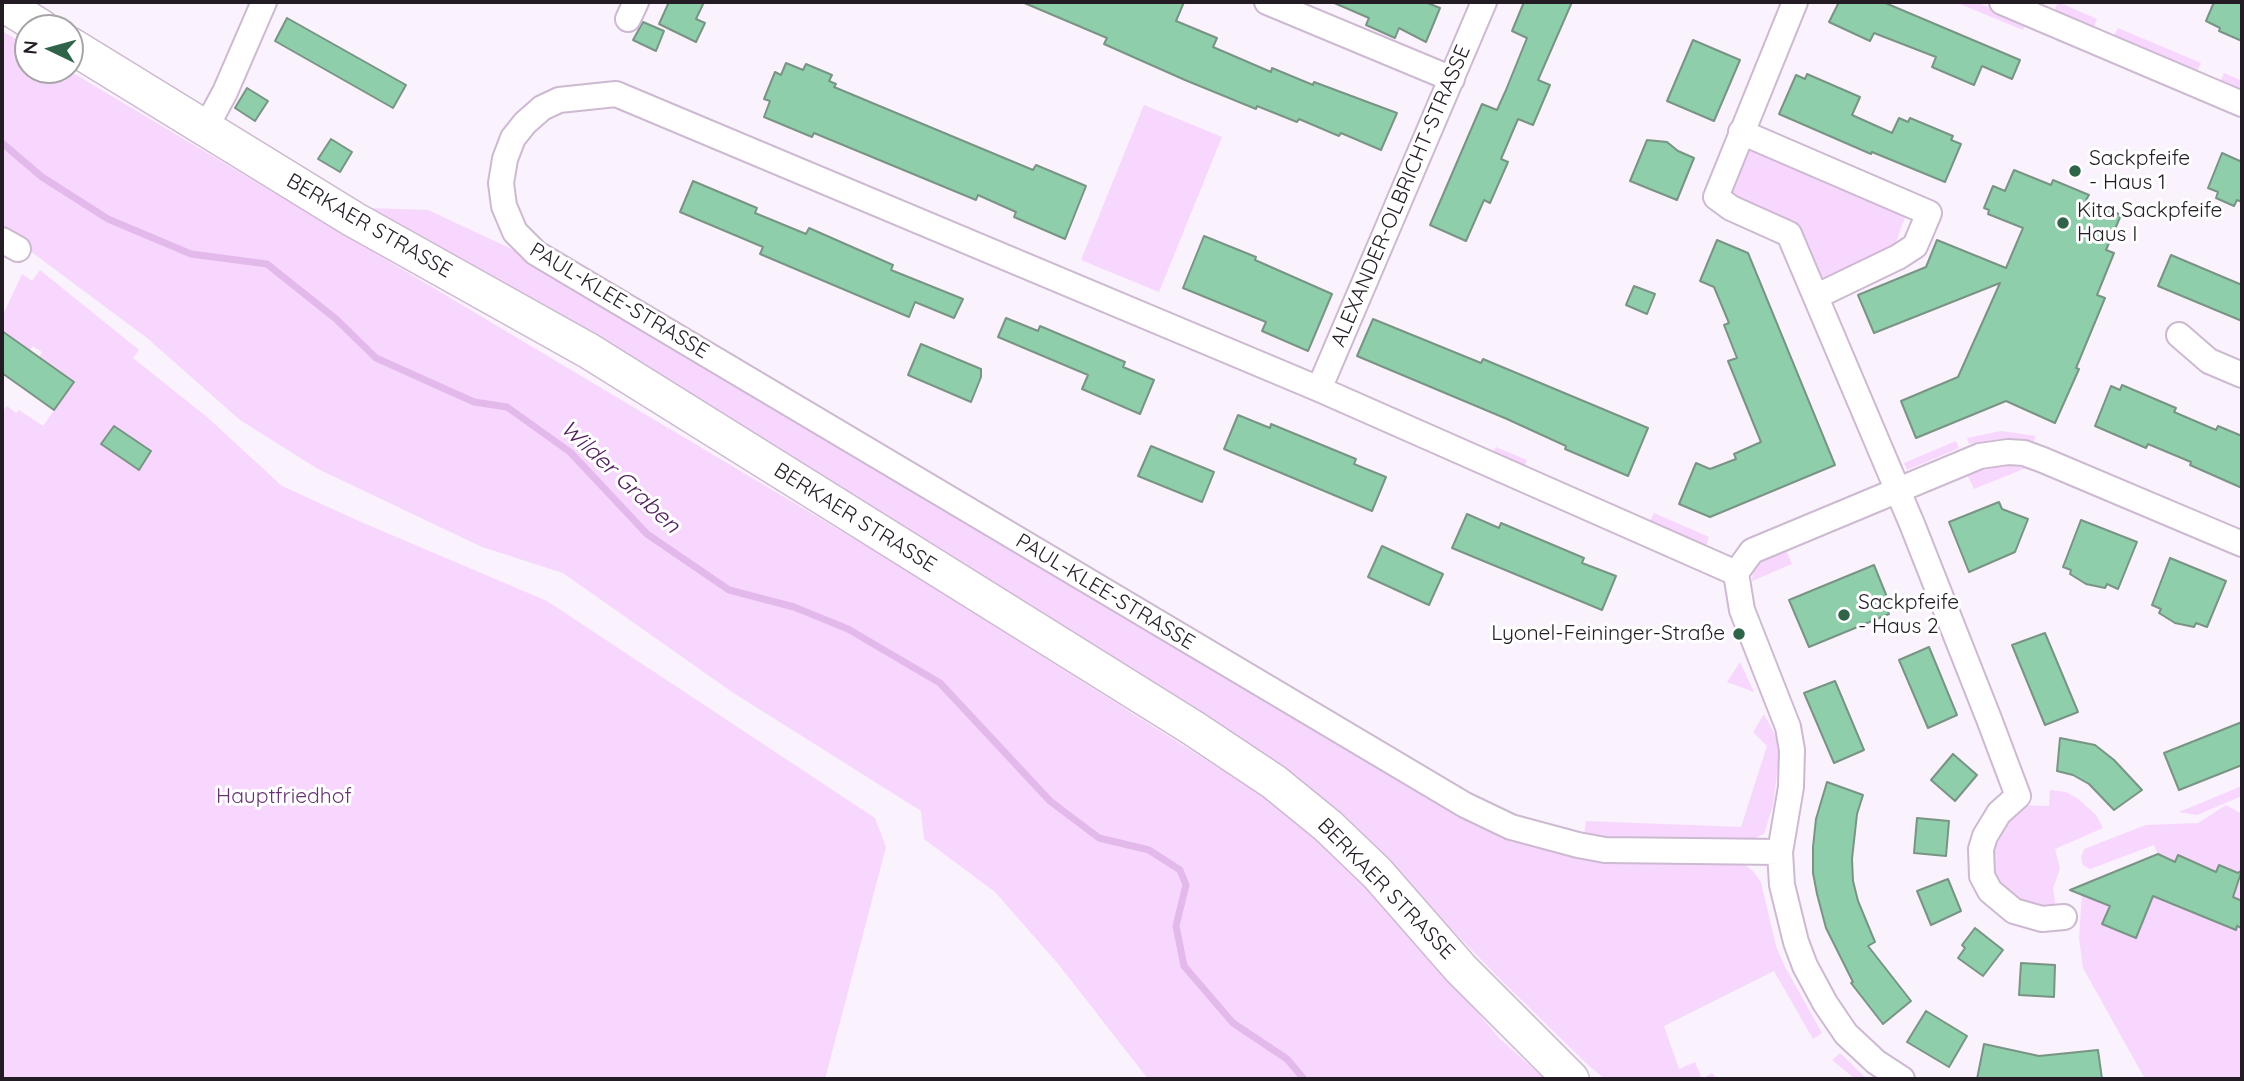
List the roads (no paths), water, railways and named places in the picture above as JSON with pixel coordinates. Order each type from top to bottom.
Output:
[{"type":"main road","points":[[2,3],[20,14]]},
{"type":"main road","name":"BERKAER STRASSE","points":[[84,54],[353,219],[589,351],[1193,728],[1274,782],[1328,826],[1377,873],[1461,969],[1571,1079]]},
{"type":"street","points":[[205,129],[225,92],[264,2]]},
{"type":"street","points":[[1267,2],[1452,79]]},
{"type":"street","name":"ALEXANDER-OLBRICHT-STRASSE","points":[[1319,389],[1483,2]]},
{"type":"street","points":[[1795,2],[1716,197],[1731,208],[1789,234],[1897,491],[2018,796],[1999,813],[1988,830],[1981,849],[1982,876],[1990,891],[2014,911],[2042,919],[2064,917]]},
{"type":"street","points":[[2003,2],[2242,104]]},
{"type":"street","name":"PAUL-KLEE-STRASSE","points":[[1736,573],[1319,389],[616,94],[559,100],[542,108],[513,138],[505,159],[501,183],[505,206],[515,232],[536,253],[1465,805],[1511,827],[1605,850],[1780,852]]},
{"type":"street","points":[[1741,132],[1929,213],[1915,246],[1817,296]]},
{"type":"street","points":[[2179,335],[2209,361],[2242,375]]},
{"type":"street","points":[[1902,1079],[1876,1062],[1846,1034],[1825,1003],[1796,942],[1782,885],[1780,852],[1791,787],[1792,750],[1788,727],[1742,610],[1736,573],[1752,551],[1980,456],[2008,452],[2024,453],[2242,544]]},
{"type":"waterway","name":"Wilder Graben","points":[[2,143],[42,177],[108,219],[191,254],[267,264],[336,319],[376,358],[474,402],[507,407],[570,452],[647,534],[729,590],[794,607],[848,629],[940,683],[1050,801],[1099,838],[1149,850],[1180,870],[1186,885],[1176,926],[1184,966],[1233,1023],[1287,1059],[1304,1079]]},
{"type":"place","name":"Sackpfeife - Haus 1","points":[[2075,171]]},
{"type":"place","name":"Kita Sackpfeife Haus I","points":[[2063,223]]},
{"type":"place","name":"Sackpfeife - Haus 2","points":[[1844,615]]},
{"type":"place","name":"Lyonel-Feininger-Straße","points":[[1739,634]]},
{"type":"park label","name":"Hauptfriedhof","points":[[284,797]]}]
